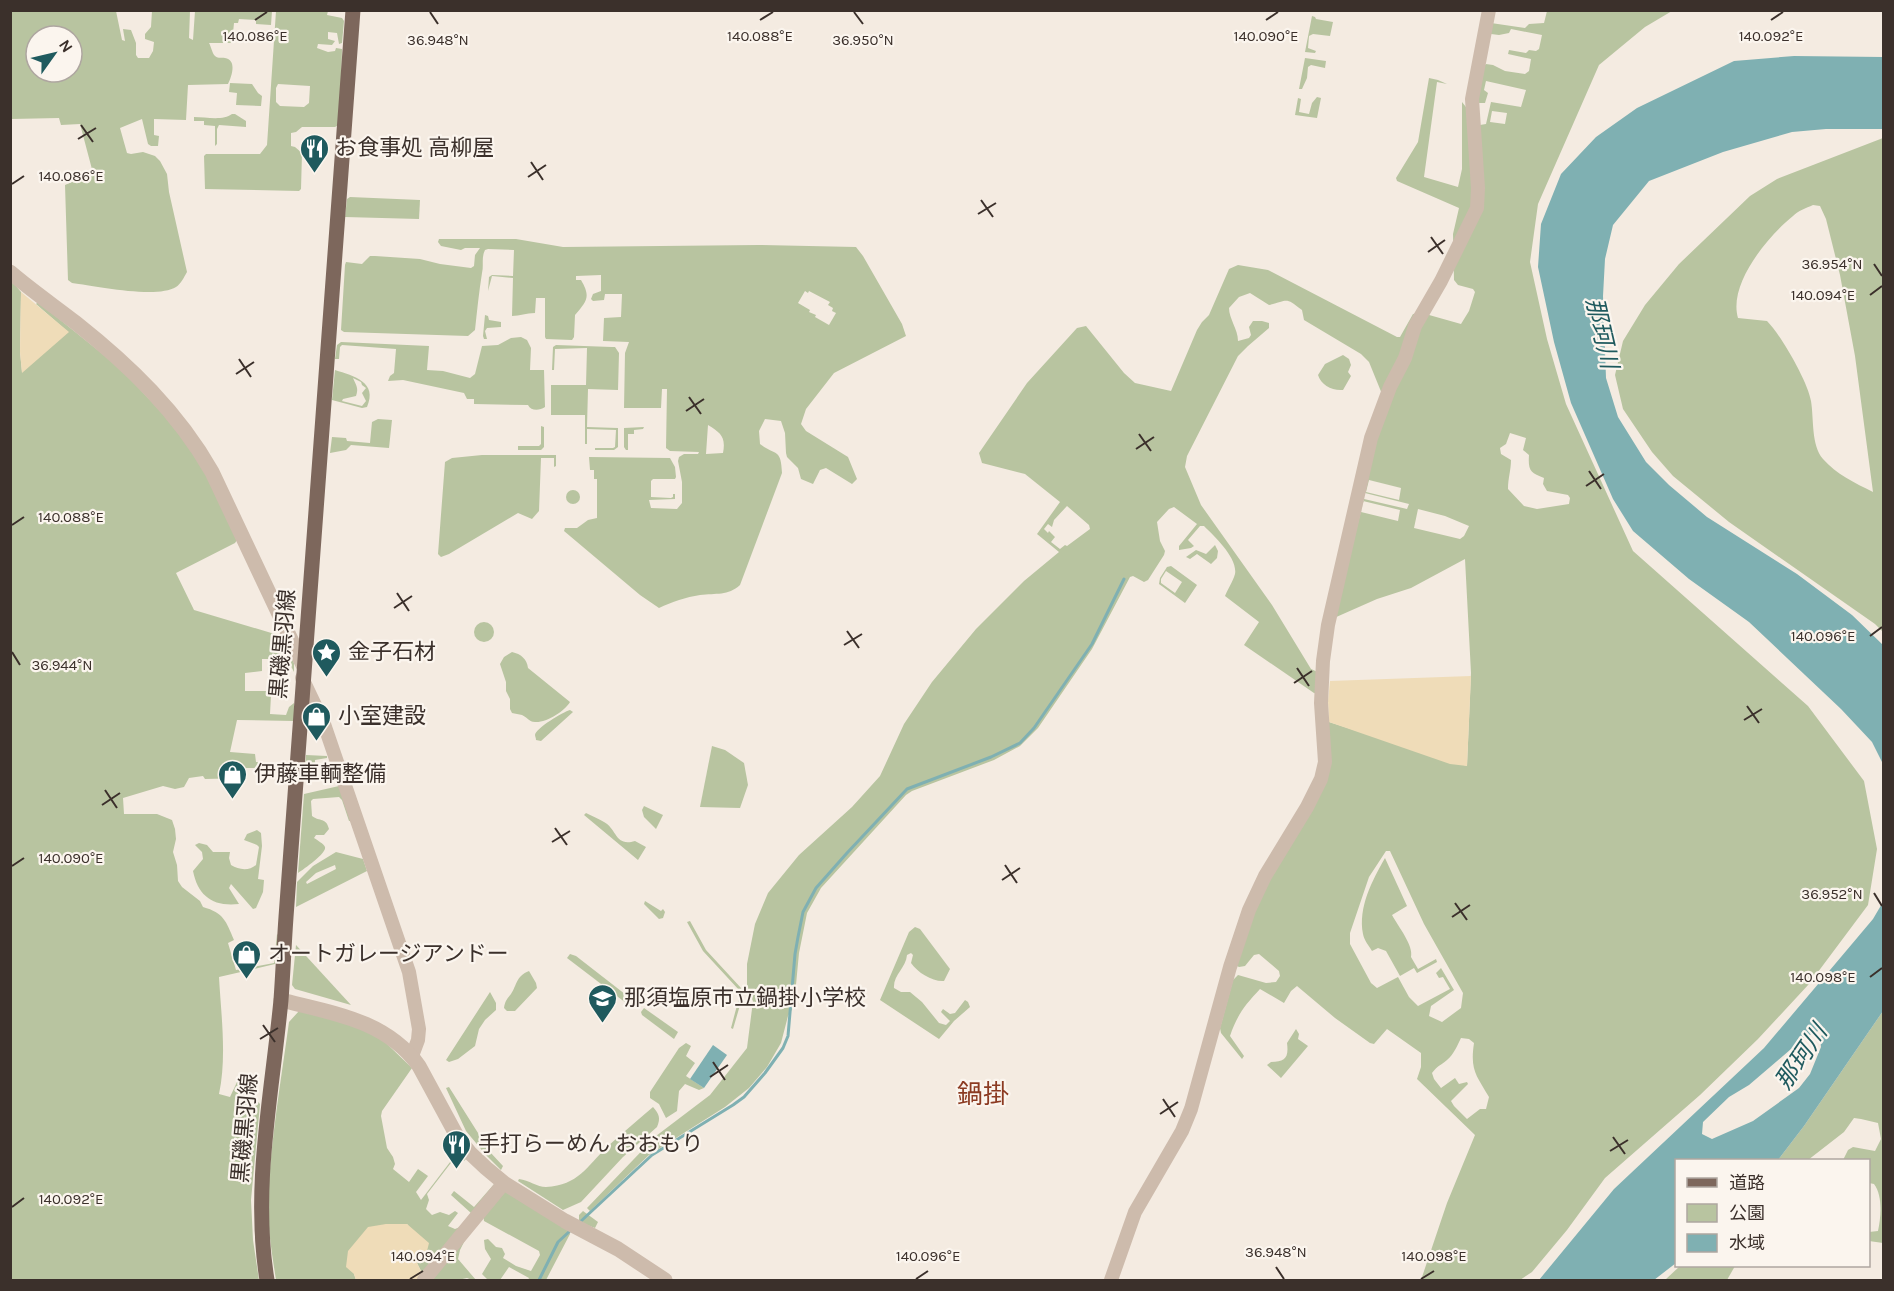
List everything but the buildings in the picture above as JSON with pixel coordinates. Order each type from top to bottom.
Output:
[{"type":"main road","name":"黒磯黒羽線","points":[[267,1281],[261,1235],[261,1202],[267,1115],[281,1000],[303,671],[353,10]]},
{"type":"street","points":[[1112,1281],[1135,1212],[1182,1131],[1191,1109],[1230,967],[1249,910],[1265,876],[1307,807],[1321,779],[1325,762],[1321,703],[1328,625],[1371,438],[1390,387],[1405,358],[1415,326],[1441,281],[1477,208],[1473,99],[1489,10]]},
{"type":"street","points":[[10,272],[117,357],[176,417],[212,472],[303,671],[324,724],[409,972],[419,1029],[412,1056]]},
{"type":"street","points":[[281,1000],[353,1018],[371,1025],[397,1042],[412,1056],[428,1080],[458,1138],[470,1153],[504,1183],[565,1221],[618,1249],[665,1281]]},
{"type":"street","points":[[424,1281],[504,1183]]},
{"type":"green space","points":[[10,11],[116,11],[122,40],[125,41],[123,29],[131,30],[136,43],[136,55],[138,58],[149,58],[154,42],[145,39],[145,34],[151,27],[152,11],[190,11],[189,38],[193,40],[195,11],[272,11],[271,25],[256,24],[256,20],[239,19],[238,23],[234,23],[232,43],[209,43],[215,56],[229,59],[231,62],[232,73],[228,84],[188,85],[186,120],[154,119],[154,135],[159,136],[158,146],[148,144],[142,119],[120,128],[127,153],[143,152],[155,156],[167,174],[187,272],[176,287],[155,292],[141,292],[72,283],[68,280],[65,185],[93,173],[80,124],[61,125],[59,118],[11,119]]},
{"type":"green space","points":[[276,11],[328,11],[327,15],[342,18],[344,21],[342,43],[339,44],[337,33],[328,32],[328,39],[335,41],[332,45],[318,44],[317,48],[328,52],[335,51],[336,48],[342,49],[340,124],[335,127],[302,127],[291,133],[291,146],[302,153],[301,189],[299,191],[205,189],[204,156],[206,154],[260,154],[267,145]],"holes":[[[278,84],[310,86],[309,103],[304,107],[280,106],[276,102]]]},
{"type":"green space","points":[[1547,11],[1672,11],[1645,27],[1599,65],[1538,204],[1530,262],[1547,339],[1566,404],[1633,551],[1808,706],[1864,781],[1877,849],[1868,905],[1809,984],[1758,1039],[1700,1095],[1605,1178],[1567,1230],[1532,1272],[1520,1280],[1421,1280],[1447,1203],[1475,1135],[1417,1079],[1421,1067],[1421,1053],[1387,1029],[1374,1044],[1370,1043],[1335,1018],[1297,986],[1284,1003],[1260,989],[1246,1005],[1230,1036],[1244,1056],[1242,1059],[1221,1033],[1220,1028],[1233,980],[1238,975],[1266,983],[1276,982],[1280,976],[1279,971],[1259,954],[1254,955],[1245,966],[1235,965],[1250,914],[1328,764],[1329,722],[1467,766],[1471,673],[1465,559],[1411,588],[1377,599],[1334,618],[1362,508],[1361,512],[1398,521],[1400,510],[1363,501],[1364,499],[1407,509],[1409,504],[1365,493],[1382,394],[1369,362],[1361,354],[1304,320],[1302,310],[1289,301],[1269,305],[1250,293],[1239,297],[1229,308],[1238,341],[1249,338],[1251,335],[1249,327],[1253,321],[1269,323],[1269,328],[1238,356],[1187,456],[1185,467],[1201,505],[1272,605],[1311,669],[1320,673],[1319,694],[1314,693],[1244,645],[1259,622],[1225,596],[1235,574],[1233,561],[1219,541],[1204,526],[1200,526],[1188,540],[1194,546],[1179,550],[1179,546],[1197,524],[1174,507],[1169,509],[1157,522],[1160,541],[1165,551],[1164,555],[1148,580],[1144,582],[1133,576],[1130,577],[1092,649],[1038,728],[1020,746],[994,760],[906,795],[821,888],[807,913],[799,953],[794,1006],[788,1016],[781,1043],[767,1067],[749,1088],[725,1107],[649,1155],[590,1211],[587,1208],[656,1136],[710,1095],[747,1048],[753,1001],[747,988],[747,964],[755,924],[768,893],[799,855],[852,807],[880,776],[904,724],[932,682],[976,629],[1024,581],[1059,552],[1037,534],[1060,502],[1025,474],[982,463],[979,453],[1027,383],[1077,328],[1086,326],[1124,373],[1135,383],[1171,391],[1197,330],[1209,315],[1229,269],[1238,265],[1268,270],[1397,337],[1400,337],[1413,314],[1422,313],[1461,324],[1469,311],[1475,292],[1473,289],[1458,285],[1454,280],[1453,234],[1459,208],[1397,181],[1396,178],[1418,142],[1429,78],[1447,84],[1437,82],[1424,177],[1458,187],[1462,169],[1462,102],[1480,125],[1486,124],[1491,102],[1521,107],[1526,90],[1486,81],[1484,90],[1488,93],[1485,103],[1476,103],[1482,68],[1486,64],[1505,71],[1525,74],[1529,71],[1531,59],[1508,54],[1509,50],[1526,53],[1529,50],[1536,51],[1539,49],[1542,35],[1511,29],[1509,33],[1491,34],[1491,23],[1525,28],[1529,24],[1544,23]],"holes":[[[1492,111],[1507,113],[1505,124],[1490,122]],[[1510,433],[1526,438],[1523,450],[1529,455],[1531,470],[1544,478],[1543,484],[1547,491],[1568,495],[1569,504],[1537,509],[1524,506],[1508,489],[1511,460],[1501,454],[1500,448],[1506,444]],[[1369,480],[1401,488],[1399,500],[1366,492]],[[1067,506],[1089,525],[1090,529],[1060,549],[1051,542],[1055,537],[1044,529],[1048,524],[1052,527],[1054,520]],[[1418,509],[1445,516],[1469,526],[1460,539],[1414,528]],[[1386,851],[1390,851],[1424,924],[1463,993],[1461,1008],[1442,1022],[1429,1016],[1431,1006],[1454,990],[1441,968],[1436,973],[1439,978],[1443,977],[1450,989],[1418,1006],[1409,997],[1398,977],[1377,988],[1371,983],[1350,944],[1350,933],[1369,877]],[[1461,1038],[1469,1039],[1474,1043],[1475,1072],[1489,1097],[1486,1109],[1480,1109],[1467,1119],[1451,1101],[1468,1084],[1467,1082],[1459,1084],[1455,1078],[1441,1088],[1432,1073],[1453,1053]]]},
{"type":"green space","points":[[1312,16],[1333,22],[1330,36],[1313,34],[1309,36],[1308,48],[1316,51],[1315,53],[1305,52]]},
{"type":"green space","points":[[1305,58],[1326,61],[1325,68],[1311,65],[1308,67],[1307,78],[1302,89],[1299,89]]},
{"type":"green space","points":[[230,83],[252,84],[262,96],[261,106],[236,105],[237,93],[229,92]]},
{"type":"green space","points":[[1317,97],[1321,98],[1317,118],[1295,115],[1298,98],[1301,99],[1299,112],[1309,114],[1312,103]]},
{"type":"green space","points":[[232,114],[246,121],[246,127],[219,125],[215,146],[215,126],[204,125],[204,121],[194,121],[194,117],[219,118]]},
{"type":"green space","points":[[1883,138],[1883,632],[1875,624],[1729,522],[1673,476],[1652,452],[1623,409],[1615,375],[1623,341],[1645,305],[1679,264],[1750,196],[1777,179]],"holes":[[[1813,205],[1820,206],[1826,219],[1840,275],[1855,356],[1873,492],[1840,474],[1819,453],[1816,447],[1811,401],[1805,382],[1773,328],[1767,321],[1738,318],[1736,305],[1744,276],[1762,248],[1795,214]]]},
{"type":"green space","points":[[350,197],[420,200],[419,219],[345,217],[347,199]]},
{"type":"green space","points":[[439,239],[516,239],[563,247],[758,245],[856,247],[902,324],[906,336],[834,373],[806,409],[801,424],[806,431],[848,457],[857,479],[852,484],[826,468],[820,470],[813,484],[801,479],[798,468],[787,457],[785,433],[781,421],[765,419],[759,431],[760,444],[779,456],[782,473],[740,585],[726,592],[690,597],[659,608],[640,595],[564,531],[565,528],[577,528],[588,520],[597,518],[597,479],[594,479],[594,470],[590,470],[589,457],[670,458],[675,467],[676,477],[675,479],[653,479],[651,497],[671,498],[675,494],[675,499],[649,500],[651,508],[677,509],[682,503],[679,457],[699,452],[670,451],[666,448],[667,389],[662,389],[661,408],[624,408],[625,353],[629,342],[603,341],[604,318],[621,317],[622,294],[605,294],[604,300],[593,301],[591,299],[593,294],[601,291],[601,275],[576,276],[576,280],[581,280],[587,295],[585,302],[575,315],[574,337],[572,340],[546,339],[545,298],[536,298],[535,313],[512,316],[513,278],[492,276],[488,291],[489,277],[492,275],[513,276],[514,250],[488,249],[485,250],[483,256],[475,330],[468,336],[344,332],[341,330],[346,262],[362,264],[370,256],[375,256],[420,259],[471,268],[474,266],[475,255],[480,248],[461,250],[441,246]],"holes":[[[805,291],[830,302],[828,305],[836,313],[829,325],[798,303]],[[708,425],[722,436],[723,453],[706,454]]]},
{"type":"green space","points":[[10,279],[21,292],[22,372],[68,332],[36,304],[38,302],[120,368],[194,447],[237,540],[176,573],[194,610],[278,635],[294,663],[294,672],[285,659],[262,659],[262,671],[245,673],[245,691],[269,691],[271,695],[270,714],[286,715],[289,707],[294,703],[294,721],[237,720],[230,752],[255,754],[256,762],[273,763],[272,768],[246,768],[244,778],[205,779],[203,776],[189,778],[184,787],[175,789],[163,786],[123,798],[124,814],[157,814],[172,820],[176,839],[173,852],[178,881],[200,901],[203,907],[216,912],[226,923],[234,940],[228,943],[236,970],[274,963],[278,935],[275,964],[219,977],[223,1065],[219,1094],[230,1097],[237,1082],[250,1083],[252,1095],[260,1104],[251,1200],[253,1240],[259,1280],[11,1280]]},
{"type":"green space","points":[[485,315],[489,320],[501,322],[501,327],[487,328],[485,331],[487,339],[483,336]]},
{"type":"green space","points":[[521,337],[527,340],[531,348],[530,370],[544,370],[545,407],[540,409],[535,410],[528,405],[474,404],[474,399],[467,399],[464,393],[403,380],[388,381],[394,373],[396,349],[342,345],[339,359],[335,359],[337,345],[341,342],[429,346],[427,370],[443,371],[470,378],[475,374],[482,346],[498,345],[511,338]]},
{"type":"green space","points":[[556,345],[615,347],[619,353],[618,390],[588,389],[587,427],[618,428],[618,447],[614,450],[595,450],[595,448],[615,447],[616,430],[587,429],[587,444],[585,444],[585,415],[551,415],[551,385],[586,385],[587,348],[555,349],[554,370],[552,370],[553,347]]},
{"type":"green space","points":[[1343,355],[1349,359],[1351,365],[1348,372],[1351,376],[1343,390],[1328,387],[1318,375],[1325,364]]},
{"type":"green space","points":[[335,370],[362,381],[367,386],[370,398],[367,407],[362,408],[332,400]],"holes":[[[353,378],[366,388],[362,393],[366,401],[362,406],[342,401],[356,396],[357,389]]]},
{"type":"green space","points":[[378,419],[392,420],[389,448],[351,445],[346,450],[330,453],[332,437],[370,443],[372,422]]},
{"type":"green space","points":[[541,426],[544,427],[544,447],[541,450],[518,450],[518,446],[539,446],[541,444]]},
{"type":"green space","points":[[644,427],[634,430],[634,434],[628,434],[628,450],[626,450],[624,428]]},
{"type":"green space","points":[[482,455],[556,455],[556,466],[554,467],[554,458],[541,458],[539,511],[532,519],[518,513],[441,557],[438,554],[445,462],[452,458]]},
{"type":"green space","points":[[573,490],[578,492],[580,497],[578,502],[573,504],[568,502],[566,497],[568,492]]},
{"type":"green space","points":[[1215,545],[1218,551],[1217,558],[1211,564],[1197,554],[1190,559],[1186,557],[1196,550],[1206,554]]},
{"type":"green space","points":[[1171,566],[1197,585],[1185,603],[1159,584],[1160,578],[1167,567]],"holes":[[[1166,571],[1182,582],[1175,593],[1161,583],[1161,579]]]},
{"type":"green space","points":[[480,622],[488,622],[494,628],[494,636],[488,642],[480,642],[474,636],[474,628]]},
{"type":"green space","points":[[512,652],[523,657],[528,668],[570,702],[564,709],[555,716],[539,722],[533,722],[522,715],[512,713],[500,664],[504,657]]},
{"type":"green space","points":[[570,710],[573,712],[541,741],[536,740],[535,735],[540,728]]},
{"type":"green space","points":[[712,746],[725,750],[744,763],[748,785],[740,808],[700,807]]},
{"type":"green space","points":[[306,755],[327,756],[327,758],[315,760],[315,772],[313,772],[309,767],[305,767]]},
{"type":"green space","points":[[339,786],[352,821],[349,821],[339,797],[313,799],[311,801],[312,816],[324,821],[329,829],[324,835],[316,835],[314,838],[325,847],[325,850],[298,873],[304,794]]},
{"type":"green space","points":[[644,806],[663,815],[656,829],[644,817],[642,810]]},
{"type":"green space","points":[[586,813],[608,825],[624,842],[635,841],[646,847],[638,860],[584,815]]},
{"type":"green space","points":[[257,830],[261,833],[262,846],[258,879],[264,880],[263,892],[256,908],[253,909],[231,884],[229,888],[239,904],[222,904],[208,898],[195,880],[193,871],[203,859],[202,852],[195,845],[199,843],[207,845],[213,852],[230,852],[231,865],[247,869],[256,865],[259,847],[244,840],[247,834]]},
{"type":"green space","points":[[336,852],[363,859],[367,871],[296,907],[297,882],[313,866]],"holes":[[[335,865],[336,869],[307,884],[306,882],[316,873]]]},
{"type":"green space","points":[[1385,858],[1407,906],[1392,915],[1408,942],[1411,957],[1418,969],[1436,959],[1437,962],[1417,973],[1414,968],[1400,976],[1386,951],[1378,948],[1372,951],[1365,941],[1362,924],[1364,904]]},
{"type":"green space","points":[[645,901],[661,911],[663,909],[665,912],[663,918],[659,919],[644,904]]},
{"type":"green space","points":[[690,921],[706,950],[741,988],[743,995],[733,1029],[731,1028],[740,994],[739,990],[703,951],[687,922]]},
{"type":"green space","points":[[915,927],[920,929],[950,969],[944,981],[926,976],[911,963],[913,955],[911,953],[907,955],[895,979],[894,988],[901,992],[910,992],[922,1002],[939,1023],[946,1025],[950,1021],[941,1012],[943,1009],[950,1014],[955,1013],[965,1000],[970,1007],[939,1039],[880,1000],[909,932]]},
{"type":"green space","points":[[296,945],[351,1005],[295,989],[292,985]]},
{"type":"green space","points":[[570,954],[576,956],[630,998],[626,1003],[567,958]]},
{"type":"green space","points":[[529,971],[537,988],[515,1011],[507,1011],[504,1008],[506,1000],[519,978]]},
{"type":"green space","points":[[490,992],[496,1003],[496,1010],[479,1029],[475,1046],[458,1059],[449,1062],[446,1060]]},
{"type":"green space","points":[[644,1008],[678,1032],[674,1039],[642,1015]]},
{"type":"green space","points":[[299,1011],[355,1023],[386,1043],[412,1068],[382,1111],[381,1116],[387,1148],[395,1164],[393,1169],[409,1182],[418,1169],[428,1176],[416,1192],[421,1200],[457,1153],[466,1159],[464,1161],[457,1155],[427,1194],[429,1200],[426,1209],[432,1215],[440,1212],[449,1215],[455,1211],[458,1213],[448,1226],[455,1229],[460,1227],[424,1272],[417,1263],[427,1251],[407,1224],[386,1224],[354,1274],[356,1280],[276,1280],[268,1218],[269,1175],[289,1022]]},
{"type":"green space","points":[[1883,1011],[1883,1243],[1870,1241],[1870,1232],[1878,1231],[1880,1207],[1877,1189],[1874,1184],[1870,1183],[1870,1159],[1844,1159],[1848,1150],[1853,1147],[1875,1151],[1881,1139],[1878,1123],[1854,1118],[1844,1132],[1809,1159],[1779,1159]]},
{"type":"green space","points":[[1296,1029],[1299,1034],[1298,1039],[1308,1046],[1281,1078],[1267,1065],[1283,1060],[1287,1056],[1287,1043]]},
{"type":"green space","points":[[686,1043],[691,1046],[686,1056],[695,1063],[686,1076],[704,1088],[699,1090],[685,1084],[679,1091],[677,1111],[666,1118],[659,1104],[650,1098],[650,1092],[679,1048]]},
{"type":"green space","points":[[449,1087],[490,1152],[503,1166],[501,1170],[466,1131],[446,1088]]},
{"type":"green space","points":[[653,1107],[659,1116],[657,1127],[623,1157],[581,1202],[563,1210],[518,1181],[519,1179],[546,1187],[557,1186],[574,1179]]},
{"type":"green space","points":[[495,1183],[495,1188],[471,1213],[451,1195],[454,1191],[474,1207]]},
{"type":"green space","points":[[502,1188],[569,1227],[570,1234],[546,1280],[528,1280],[529,1278],[509,1267],[500,1280],[488,1280],[482,1274],[491,1259],[485,1249],[484,1240],[488,1239],[496,1247],[502,1248],[505,1254],[503,1258],[531,1271],[540,1255],[539,1251],[484,1221],[483,1213]]},
{"type":"green space","points":[[583,1211],[598,1222],[595,1228],[579,1222],[579,1215]]},
{"type":"green space","points":[[466,1238],[458,1259],[476,1280],[467,1278],[429,1280]]},
{"type":"green space","points":[[1679,1267],[1734,1267],[1727,1280],[1665,1280]]},
{"type":"sand","points":[[21,292],[69,332],[22,373],[20,352]]},
{"type":"sand","points":[[1471,676],[1467,766],[1450,764],[1329,722],[1330,681]]},
{"type":"sand","points":[[407,1224],[429,1243],[427,1251],[417,1263],[424,1272],[418,1280],[356,1280],[354,1274],[346,1267],[348,1251],[368,1227]]},
{"type":"water","name":"那珂川","points":[[1794,56],[1883,57],[1883,129],[1826,129],[1792,132],[1723,152],[1649,181],[1613,225],[1605,259],[1603,296],[1606,378],[1618,417],[1646,462],[1669,485],[1707,517],[1797,574],[1852,615],[1883,645],[1883,764],[1872,742],[1841,709],[1749,622],[1689,579],[1633,531],[1613,499],[1571,403],[1554,342],[1538,267],[1541,224],[1561,174],[1596,137],[1637,108],[1734,61]]},
{"type":"water","points":[[1883,902],[1883,1011],[1779,1159],[1675,1159],[1675,1264],[1654,1280],[1539,1280],[1614,1189],[1764,1048],[1873,919]],"holes":[[[1825,1028],[1820,1039],[1821,1047],[1810,1074],[1799,1088],[1753,1121],[1712,1139],[1702,1134],[1703,1122],[1729,1097],[1749,1085],[1805,1037]]]},
{"type":"water","points":[[713,1045],[727,1055],[704,1088],[690,1079]]},
{"type":"waterway","points":[[580,1222],[652,1155],[733,1105],[744,1097],[765,1073],[783,1048],[788,1036],[798,937],[803,912],[816,888],[907,789],[991,757],[1020,743],[1034,728],[1092,644],[1124,579]]},
{"type":"waterway","points":[[539,1280],[558,1242],[571,1230]]},
{"type":"place","name":"お食事処 高柳屋","points":[[314,174]]},
{"type":"place","name":"金子石材","points":[[327,678]]},
{"type":"place","name":"小室建設","points":[[317,742]]},
{"type":"place","name":"伊藤車輌整備","points":[[233,800]]},
{"type":"place","name":"オートガレージアンドー","points":[[247,980]]},
{"type":"place","name":"那須塩原市立鍋掛小学校","points":[[603,1024]]},
{"type":"place","name":"手打らーめん おおもり","points":[[457,1170]]},
{"type":"district","name":"鍋掛","points":[[983,1094]]}]
